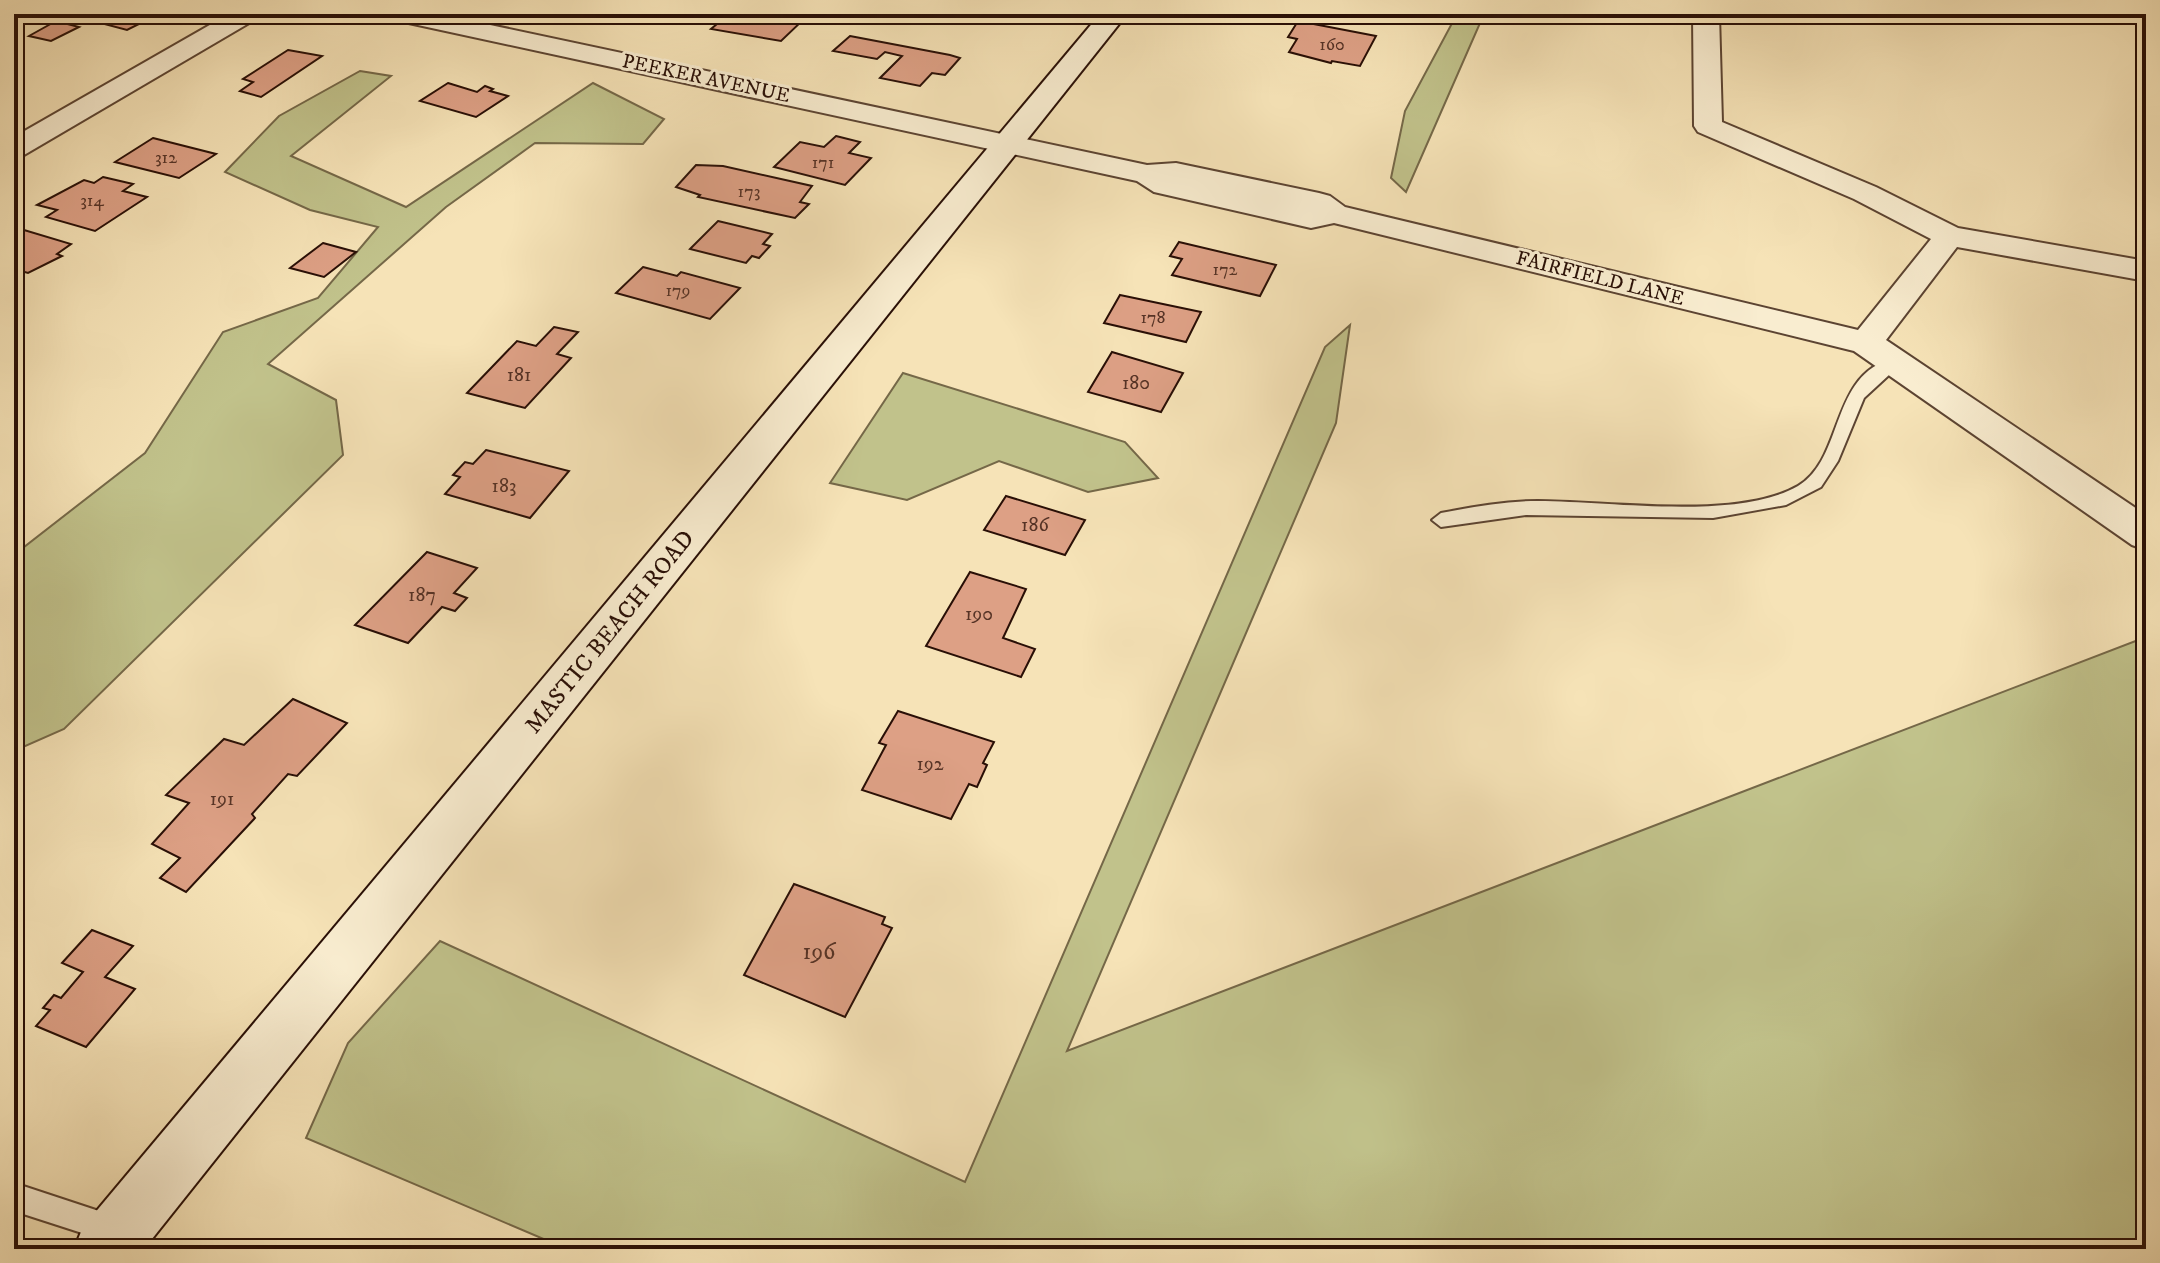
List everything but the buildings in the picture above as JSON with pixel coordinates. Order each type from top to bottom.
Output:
[{"type":"street","points":[[14,149],[247,14]]},
{"type":"street","name":"PEEKER AVENUE","points":[[404,14],[1008,145]]},
{"type":"street","name":"MASTIC BEACH ROAD","points":[[112,1240],[1114,14]]},
{"type":"street","points":[[1706,14],[1708,126],[1865,193],[1949,236],[2146,271]]},
{"type":"street","name":"FAIRFIELD LANE","points":[[1008,145],[1147,174],[1165,186],[1311,219],[1334,214],[1880,353],[2146,535]]},
{"type":"street","points":[[1880,353],[1949,236]]},
{"type":"lane","points":[[1441,520],[1485,511],[1535,508],[1700,512],[1778,501],[1806,490],[1820,475],[1854,399],[1880,353]]},
{"type":"lane","points":[[14,1197],[112,1240]]},
{"type":"green space","points":[[1457,14],[1484,14],[1406,192],[1391,178],[1405,111]]},
{"type":"green space","points":[[360,71],[391,76],[291,156],[406,207],[593,83],[664,119],[643,144],[535,143],[446,207],[268,364],[336,400],[343,455],[64,729],[14,751],[14,550],[24,547],[145,453],[223,332],[318,298],[378,227],[310,210],[225,172],[279,116]]},
{"type":"green space","points":[[1350,325],[1336,423],[1067,1051],[2146,637],[2146,1249],[567,1249],[306,1138],[348,1043],[440,941],[965,1182],[1325,347]]},
{"type":"green space","points":[[903,373],[1125,442],[1158,478],[1088,492],[999,461],[907,500],[830,483]]}]
